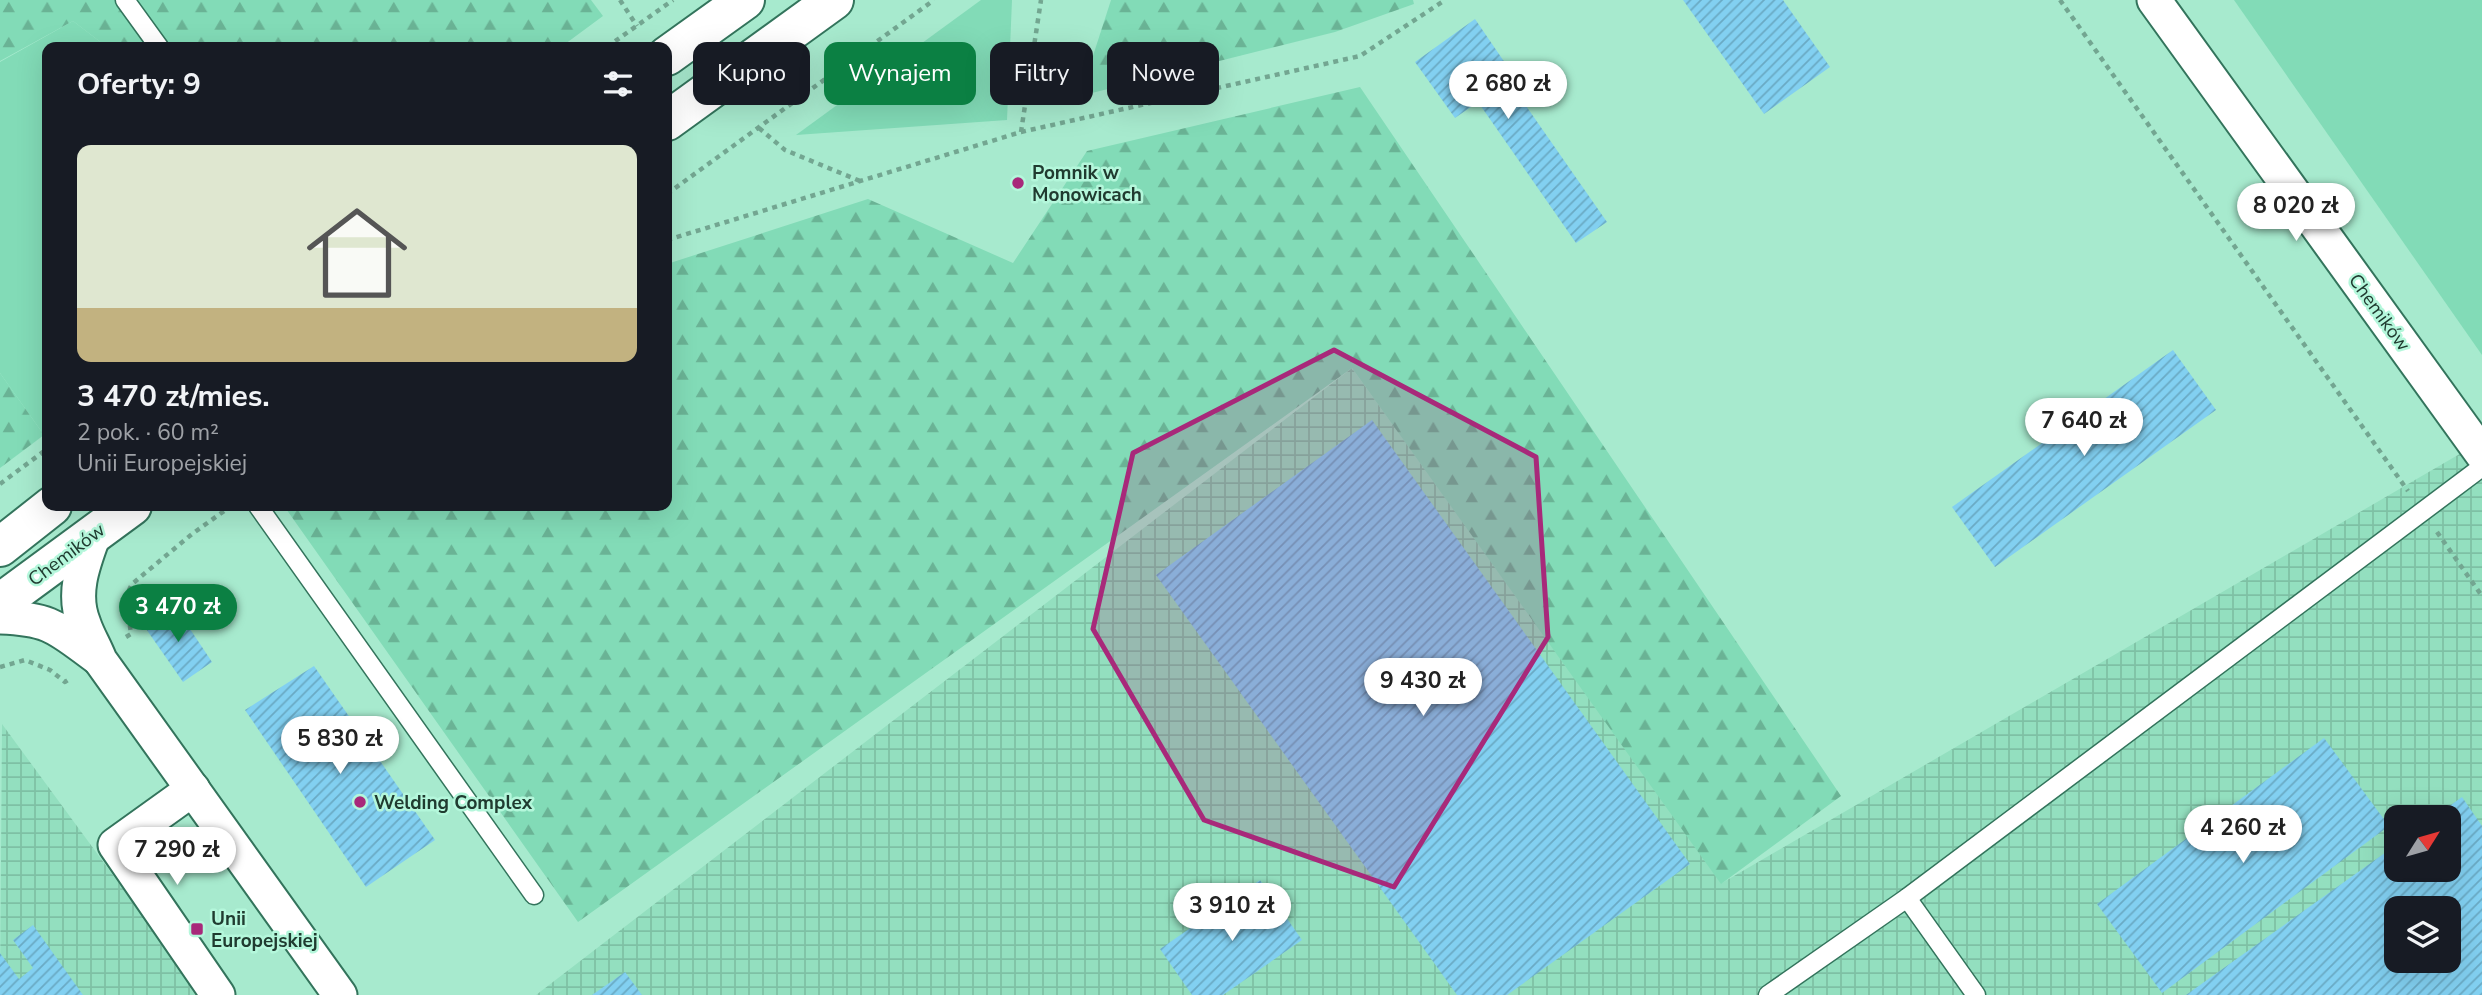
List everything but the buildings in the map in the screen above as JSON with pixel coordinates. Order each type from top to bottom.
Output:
[{"type":"main road","points":[[672,52],[745,0]]},
{"type":"main road","points":[[672,117],[834,0]]},
{"type":"main road","points":[[0,547],[46,511]]},
{"type":"main road","name":"Chemików","points":[[0,603],[125,511]]},
{"type":"street","name":"Chemików","points":[[2154,0],[2482,454]]},
{"type":"street","points":[[95,532],[81,571],[78,596],[83,622],[100,660],[340,995]]},
{"type":"street","points":[[0,617],[38,619],[64,632],[100,660]]},
{"type":"street","points":[[193,789],[115,845],[218,995]]},
{"type":"lane","points":[[125,0],[155,42]]},
{"type":"lane","points":[[1768,995],[1907,898],[2421,510],[2482,467]]},
{"type":"lane","points":[[262,511],[534,895]]},
{"type":"lane","points":[[1907,898],[1976,995]]},
{"type":"path","points":[[620,0],[637,26]]},
{"type":"path","points":[[614,42],[673,0]]},
{"type":"path","points":[[672,190],[934,0]]},
{"type":"path","points":[[1021,132],[1041,0]]},
{"type":"path","points":[[672,239],[1021,132],[1360,56],[1446,0]]},
{"type":"path","points":[[2060,0],[2482,596]]},
{"type":"path","points":[[759,128],[785,150],[861,182]]},
{"type":"path","points":[[0,484],[42,453]]},
{"type":"path","points":[[100,660],[131,634],[126,596],[132,584],[191,534],[225,511]]},
{"type":"highlighted area","points":[[1334,350],[1536,457],[1548,637],[1394,887],[1204,820],[1093,629],[1133,453]]},
{"type":"shaded area","points":[[1352,368],[1722,883],[2482,441],[2482,995],[536,995]]},
{"type":"shaded area","points":[[2,724],[201,995],[0,995]]},
{"type":"green space","points":[[0,0],[591,0],[603,16],[568,42],[100,42],[73,21],[0,61]]},
{"type":"green space","points":[[981,0],[1012,0],[1010,42],[990,42],[990,105],[1008,105],[1007,120],[796,135],[837,105],[976,105],[976,42],[923,42]]},
{"type":"green space","points":[[1111,0],[1413,0],[1414,4],[1335,32],[1219,61],[1219,42],[1107,42],[1107,89],[1093,93],[1093,56]]},
{"type":"green space","points":[[2234,0],[2482,0],[2482,355]]},
{"type":"green space","points":[[73,21],[100,42],[42,42],[42,432],[0,373],[0,62]]},
{"type":"green space","points":[[1360,87],[1841,796],[1721,884],[1352,368],[578,922],[288,511],[672,511],[672,262],[868,199],[1013,263],[1087,151]]},
{"type":"green space","points":[[0,373],[42,432],[42,436],[0,468]]},
{"type":"place","name":"Pomnik w Monowicach","points":[[1018,183]]},
{"type":"place","name":"Welding Complex","points":[[360,802]]},
{"type":"place","name":"Unii Europejskiej","points":[[197,929]]}]
